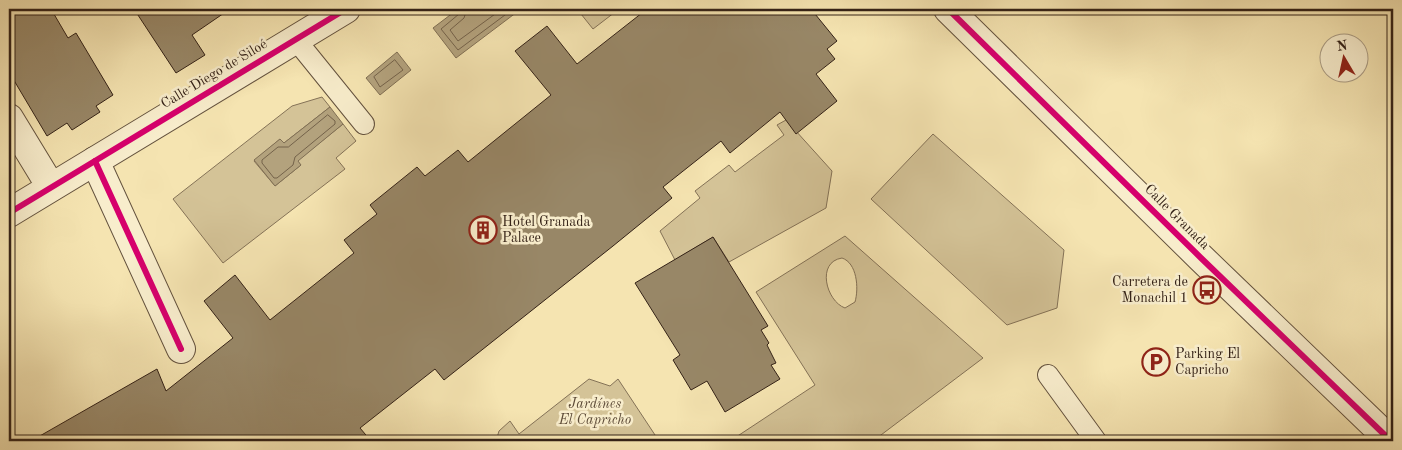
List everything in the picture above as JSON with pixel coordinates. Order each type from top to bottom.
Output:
[{"type":"street","name":"Calle Diego de Siloé","points":[[9,213],[346,9]]},
{"type":"street","name":"Calle Granada","points":[[948,9],[1201,258],[1391,441]]},
{"type":"street","points":[[9,118],[51,187]]},
{"type":"street","points":[[95,161],[181,349]]},
{"type":"lane","points":[[296,40],[364,124]]},
{"type":"lane","points":[[1048,375],[1096,441]]},
{"type":"green space","points":[[577,9],[619,9],[593,29]]},
{"type":"green space","points":[[322,97],[330,107],[284,143],[280,139],[254,161],[275,186],[301,165],[297,161],[343,124],[356,141],[336,158],[345,169],[223,263],[173,199],[292,106]]},
{"type":"green space","points":[[786,120],[832,171],[826,208],[729,262],[713,237],[675,260],[660,231],[700,198],[695,191],[729,165],[735,172],[784,135],[777,125]]},
{"type":"green space","points":[[933,134],[1064,250],[1057,308],[1007,325],[871,199]]},
{"type":"green space","points":[[845,236],[983,358],[873,441],[730,441],[815,385],[756,292]],"holes":[[[842,258],[854,270],[857,290],[855,302],[845,308],[833,298],[829,290],[827,274],[829,267],[834,261]]]},
{"type":"green space","name":"Jardínes El Capricho","points":[[589,379],[610,386],[618,379],[659,441],[496,441],[499,431],[510,421],[519,434]]},
{"type":"water","points":[[458,9],[521,9],[456,58],[433,28]]},
{"type":"water","points":[[397,52],[411,70],[380,95],[366,78]]},
{"type":"water","points":[[330,107],[343,124],[298,161],[301,165],[275,186],[254,160],[280,139],[284,143]]},
{"type":"building","points":[[9,9],[51,9],[68,38],[76,33],[113,95],[96,106],[100,112],[72,130],[67,123],[47,136],[9,72]]},
{"type":"building","points":[[134,9],[230,9],[192,35],[205,55],[176,73]]},
{"type":"building","name":"Hotel Granada Palace","points":[[647,9],[811,9],[837,41],[827,49],[835,59],[816,74],[837,101],[796,134],[780,112],[730,153],[721,141],[663,187],[672,198],[613,246],[444,380],[435,369],[360,428],[371,441],[31,441],[157,369],[166,391],[233,338],[204,301],[235,275],[270,320],[354,253],[344,240],[377,214],[370,205],[417,167],[425,176],[458,150],[468,162],[551,95],[515,51],[547,26],[577,64]]},
{"type":"building","points":[[713,237],[768,326],[761,330],[769,343],[767,345],[776,363],[771,365],[780,379],[725,412],[707,381],[691,390],[673,360],[680,355],[635,283]]},
{"type":"cycle path","points":[[9,213],[346,9]]},
{"type":"cycle path","points":[[948,9],[1201,258],[1391,441]]},
{"type":"cycle path","points":[[95,161],[181,349]]},
{"type":"place","name":"Hotel Granada Palace","points":[[483,230]]},
{"type":"place","name":"Carretera de Monachil 1","points":[[1207,290]]},
{"type":"place","name":"Parking El Capricho","points":[[1156,362]]}]
